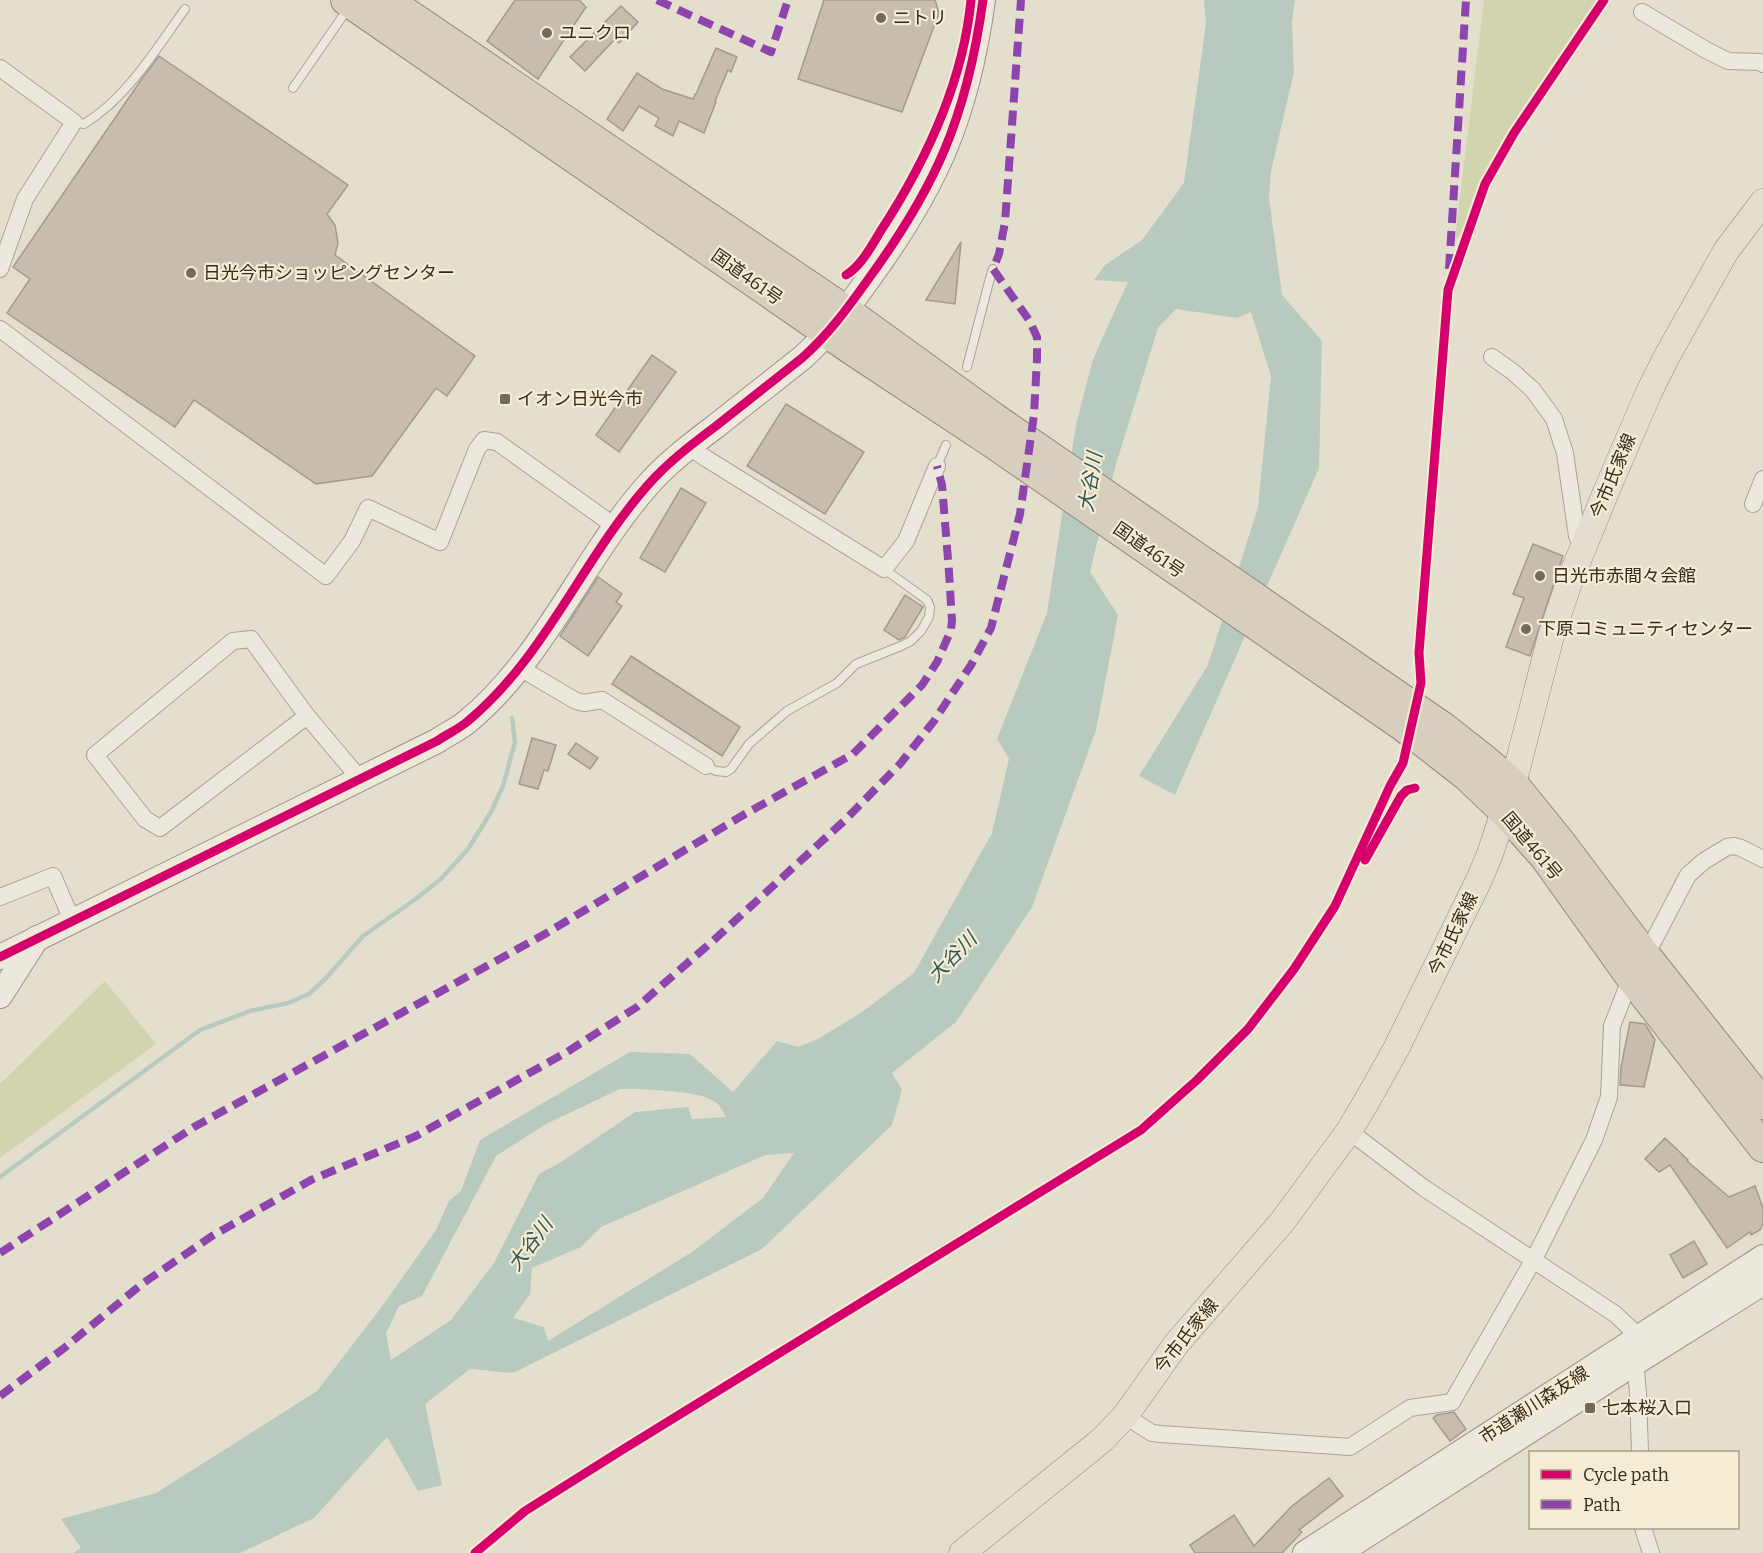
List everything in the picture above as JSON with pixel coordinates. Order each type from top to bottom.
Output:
[{"type":"highway","name":"国道461号","points":[[387,0],[837,322],[1406,715],[1466,775],[1508,798],[1560,842],[1639,968],[1763,1147]]},
{"type":"highway","name":"国道461号","points":[[348,2],[837,322]]},
{"type":"highway","name":"国道461号","points":[[1639,968],[1763,1104]]},
{"type":"main road","name":"今市氏家線","points":[[962,1553],[1102,1440],[1125,1416],[1173,1349],[1282,1222],[1349,1131],[1396,1049],[1490,854],[1508,798],[1551,636],[1570,580],[1649,392],[1726,251],[1763,202]]},
{"type":"street","points":[[0,957],[437,741],[466,723],[495,698],[520,668],[616,527],[647,486],[692,444],[802,358],[837,322],[887,255],[907,223],[944,150],[964,90],[983,0]]},
{"type":"street","points":[[1642,12],[1728,61],[1762,61]]},
{"type":"street","points":[[0,68],[74,122],[25,199],[0,268]]},
{"type":"street","points":[[0,328],[326,576],[352,541],[368,507],[440,542],[477,449],[484,440],[496,442],[616,527]]},
{"type":"street","points":[[1492,357],[1533,390],[1554,419],[1565,453],[1577,536],[1583,548]]},
{"type":"street","points":[[692,444],[698,453],[707,459],[884,569],[906,541],[936,466]]},
{"type":"street","points":[[1754,504],[1763,479]]},
{"type":"street","points":[[307,717],[160,828],[145,819],[94,755],[232,641],[251,639],[307,717],[360,779]]},
{"type":"street","points":[[520,668],[576,701],[584,703],[602,700],[706,766]]},
{"type":"street","points":[[1125,1416],[1152,1432],[1161,1434],[1350,1447],[1410,1408],[1452,1402],[1534,1259],[1594,1140],[1609,1097],[1612,1026],[1628,985],[1688,875],[1704,861],[1727,847],[1734,846],[1763,859]]},
{"type":"street","points":[[0,897],[53,876],[72,920]]},
{"type":"street","points":[[0,996],[38,938]]},
{"type":"street","points":[[1349,1131],[1424,1188],[1615,1314],[1630,1328],[1638,1393],[1640,1451]]},
{"type":"street","name":"市道瀬川森友線","points":[[1339,1553],[1634,1352],[1763,1257]]},
{"type":"street","name":"市道瀬川森友線","points":[[1305,1553],[1634,1352],[1763,1283]]},
{"type":"street","points":[[1644,1529],[1651,1553]]},
{"type":"lane","points":[[293,88],[348,2]]},
{"type":"lane","points":[[74,122],[84,124],[114,100],[140,71],[185,9]]},
{"type":"lane","points":[[967,367],[993,269]]},
{"type":"lane","points":[[936,466],[946,445]]},
{"type":"lane","points":[[706,766],[716,771],[726,772],[731,769],[749,744],[787,711],[837,683],[856,664],[911,641],[921,631],[929,618],[930,607],[927,600],[884,569]]},
{"type":"green space","points":[[1484,0],[1598,0],[1509,132],[1481,182],[1462,236],[1455,238]]},
{"type":"green space","points":[[105,981],[156,1044],[0,1158],[0,1084]]},
{"type":"water","name":"大谷川","points":[[1204,0],[1295,0],[1292,22],[1294,72],[1271,171],[1269,198],[1282,295],[1322,341],[1319,468],[1175,795],[1139,776],[1208,665],[1258,507],[1271,376],[1251,312],[1237,318],[1176,309],[1158,328],[1116,464],[1090,572],[1118,615],[1096,730],[1032,907],[956,1022],[892,1073],[902,1090],[892,1125],[762,1249],[513,1373],[470,1369],[425,1404],[442,1485],[418,1491],[387,1437],[314,1518],[240,1553],[73,1553],[81,1548],[61,1519],[156,1493],[317,1391],[383,1305],[436,1230],[449,1201],[461,1191],[480,1140],[630,1052],[690,1054],[733,1092],[777,1041],[798,1047],[818,1039],[862,1012],[914,973],[992,833],[1009,759],[997,739],[1047,613],[1076,425],[1093,359],[1128,282],[1094,280],[1105,265],[1142,240],[1184,183],[1206,23]],"holes":[[[620,1089],[669,1091],[697,1095],[717,1103],[726,1117],[692,1119],[688,1107],[635,1112],[561,1162],[539,1174],[494,1263],[451,1320],[391,1360],[386,1333],[399,1306],[422,1296],[496,1156],[546,1124]],[[794,1153],[763,1198],[692,1252],[548,1341],[544,1327],[513,1318],[530,1294],[532,1268],[581,1247],[601,1227],[765,1155]]]},
{"type":"building","points":[[515,0],[579,0],[586,7],[538,79],[487,41]]},
{"type":"building","points":[[824,0],[935,0],[939,13],[902,112],[798,79]]},
{"type":"building","points":[[621,6],[638,22],[619,43],[615,39],[585,71],[570,57]]},
{"type":"building","points":[[716,48],[737,57],[731,72],[728,70],[704,133],[679,121],[673,136],[655,126],[659,118],[639,106],[623,131],[607,119],[637,73],[662,89],[693,99]]},
{"type":"building","name":"日光今市ショッピングセンター","points":[[159,56],[348,185],[327,214],[335,225],[338,243],[335,255],[475,356],[447,396],[436,388],[372,476],[316,484],[194,400],[175,427],[7,313],[30,279],[13,267]]},
{"type":"building","points":[[961,242],[955,304],[926,300]]},
{"type":"building","points":[[652,355],[676,372],[619,452],[596,435]]},
{"type":"building","points":[[786,404],[864,452],[825,514],[747,466]]},
{"type":"building","points":[[681,488],[706,503],[665,572],[640,558]]},
{"type":"building","points":[[1533,544],[1563,556],[1530,656],[1506,647],[1524,598],[1513,594]]},
{"type":"building","points":[[598,577],[622,594],[616,602],[622,606],[588,656],[560,636]]},
{"type":"building","points":[[905,595],[923,607],[905,637],[899,640],[884,630]]},
{"type":"building","points":[[631,656],[740,727],[722,756],[612,684]]},
{"type":"building","points":[[532,738],[556,745],[548,771],[544,770],[538,789],[519,784]]},
{"type":"building","points":[[576,743],[598,758],[590,769],[568,754]]},
{"type":"building","points":[[1630,1022],[1645,1024],[1655,1040],[1644,1087],[1620,1085],[1621,1067]]},
{"type":"building","points":[[1665,1138],[1687,1161],[1729,1197],[1755,1186],[1763,1208],[1763,1223],[1760,1230],[1751,1235],[1750,1232],[1727,1248],[1670,1165],[1659,1172],[1645,1159]]},
{"type":"building","points":[[1694,1241],[1707,1264],[1683,1278],[1670,1255]]},
{"type":"building","points":[[1454,1412],[1466,1429],[1450,1441],[1433,1418]]},
{"type":"building","points":[[1329,1478],[1343,1496],[1299,1530],[1302,1532],[1282,1553],[1195,1553],[1190,1545],[1234,1515],[1254,1546],[1292,1506]]},
{"type":"waterway","points":[[0,1177],[200,1030],[250,1011],[288,1003],[309,994],[363,936],[441,879],[468,849],[491,812],[503,786],[515,742],[512,718]]},
{"type":"marked path","points":[[657,0],[771,52],[788,0]]},
{"type":"marked path","points":[[0,1396],[63,1349],[142,1284],[212,1236],[311,1180],[416,1136],[567,1052],[637,1007],[844,821],[900,764],[934,721],[971,665],[991,628],[1020,514],[1034,415],[1037,337],[1029,320],[993,269],[999,254],[1005,222],[1021,0]]},
{"type":"marked path","points":[[1449,269],[1466,0]]},
{"type":"marked path","points":[[0,1253],[194,1127],[545,934],[745,814],[853,754],[922,685],[937,662],[951,630],[942,485],[937,466]]},
{"type":"cycle path","points":[[846,275],[856,267],[869,250],[897,206],[926,150],[951,92],[967,31],[971,0]]},
{"type":"cycle path","points":[[0,957],[437,741],[464,724],[495,696],[541,638],[602,545],[647,486],[680,454],[802,358],[837,321],[878,266],[919,202],[951,133],[968,77],[983,0]]},
{"type":"cycle path","points":[[475,1553],[525,1511],[1141,1130],[1197,1080],[1248,1029],[1294,969],[1335,906],[1390,786],[1403,763],[1421,683],[1419,653],[1448,290],[1485,184],[1514,133],[1604,0]]},
{"type":"cycle path","points":[[1365,860],[1401,796],[1407,790],[1415,788]]},
{"type":"place","name":"ニトリ","points":[[881,18]]},
{"type":"place","name":"ユニクロ","points":[[547,33]]},
{"type":"place","name":"日光今市ショッピングセンター","points":[[191,273]]},
{"type":"place","name":"イオン日光今市","points":[[505,399]]},
{"type":"place","name":"日光市赤間々会館","points":[[1540,576]]},
{"type":"place","name":"下原コミュニティセンター","points":[[1526,629]]},
{"type":"place","name":"七本桜入口","points":[[1590,1408]]}]
